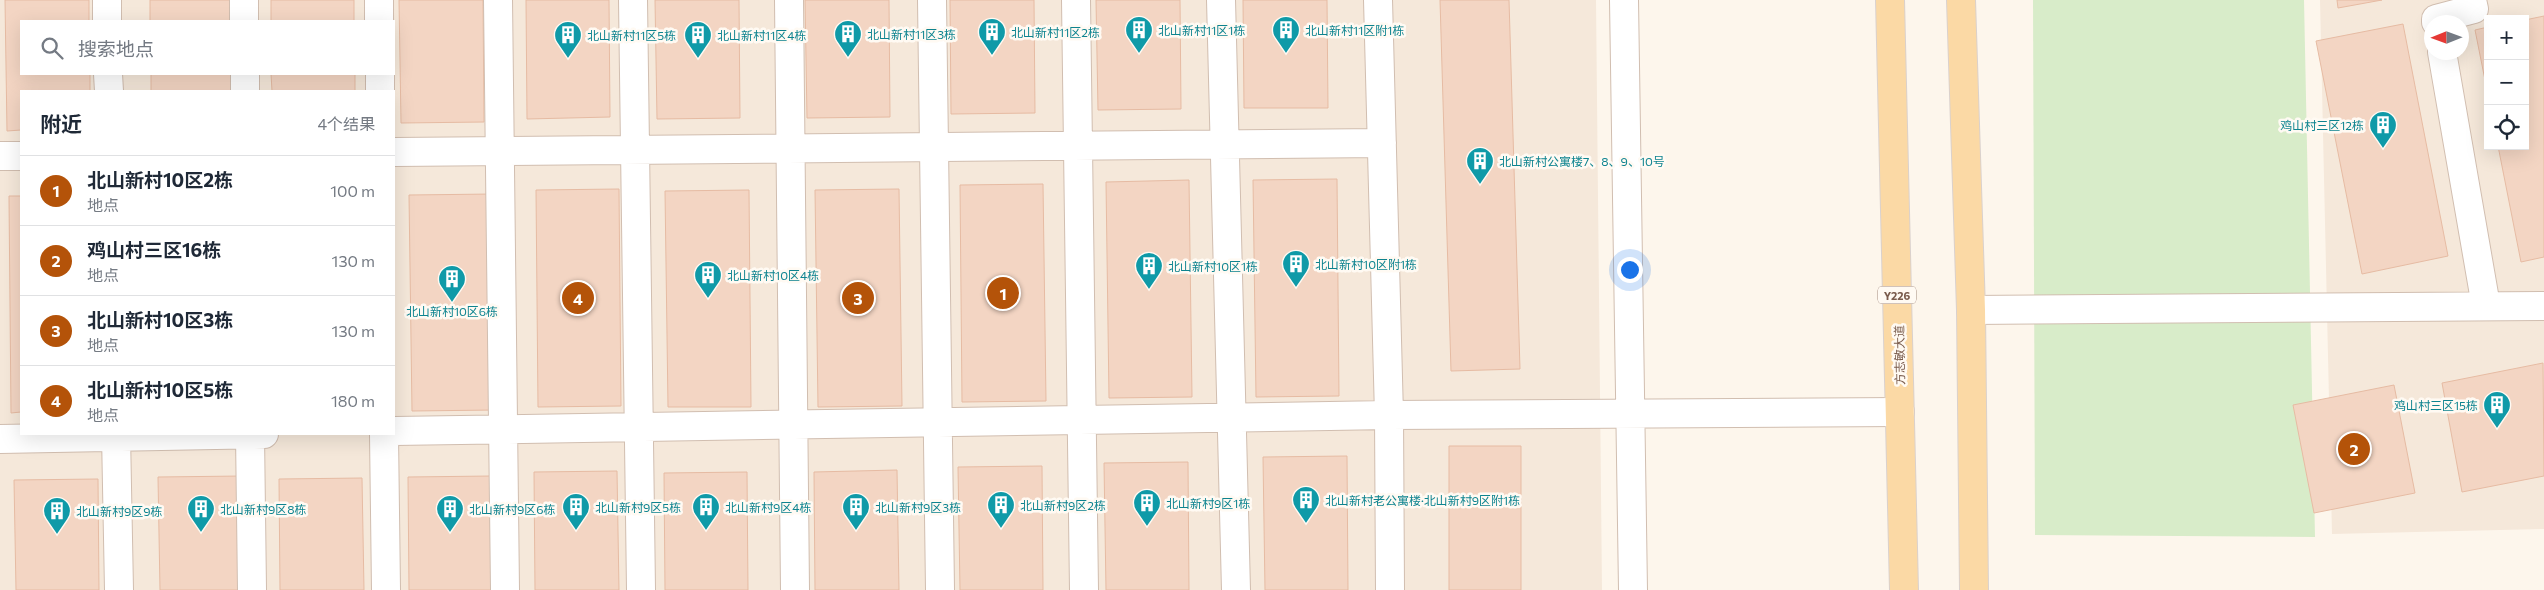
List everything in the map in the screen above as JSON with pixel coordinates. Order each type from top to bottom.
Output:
[{"type":"main road","name":"方志敏大道","points":[[1890,0],[1904,590]]},
{"type":"main road","points":[[1961,0],[1971,310],[1974,590]]},
{"type":"street","points":[[107,0],[107,20]]},
{"type":"street","points":[[244,0],[244,20]]},
{"type":"street","points":[[379,0],[379,20]]},
{"type":"street","points":[[498,0],[505,590]]},
{"type":"street","points":[[634,0],[641,590]]},
{"type":"street","points":[[789,0],[795,590]]},
{"type":"street","points":[[932,0],[940,590]]},
{"type":"street","points":[[1076,0],[1084,590]]},
{"type":"street","points":[[1221,0],[1236,590]]},
{"type":"street","points":[[1378,0],[1388,415],[1390,590]]},
{"type":"street","points":[[1624,0],[1633,590]]},
{"type":"street","points":[[2451,15],[2474,9],[2472,0]]},
{"type":"street","points":[[2443,60],[2486,306]]},
{"type":"street","points":[[108,75],[108,90]]},
{"type":"street","points":[[245,75],[245,90]]},
{"type":"street","points":[[380,75],[380,90]]},
{"type":"street","points":[[395,152],[1382,143]]},
{"type":"street","points":[[0,156],[20,156]]},
{"type":"street","points":[[1971,310],[2544,306]]},
{"type":"street","points":[[395,432],[1388,415],[1900,412]]},
{"type":"street","points":[[0,439],[116,435],[119,590]]},
{"type":"street","points":[[250,435],[252,590]]},
{"type":"street","points":[[384,435],[386,590]]},
{"type":"shaded area","points":[[0,0],[1596,0],[1602,590],[0,590]]},
{"type":"shaded area","points":[[2320,0],[2544,0],[2544,529],[2332,534]]},
{"type":"green space","points":[[2033,0],[2304,0],[2315,537],[2035,535]]},
{"type":"building","points":[[5,0],[89,0],[89,20],[20,20],[20,75],[90,75],[90,90],[20,90],[20,130],[7,131]]},
{"type":"building","points":[[150,0],[234,0],[234,20],[150,20]]},
{"type":"building","points":[[271,0],[354,0],[354,20],[271,20]]},
{"type":"building","points":[[399,0],[483,0],[484,122],[401,123]]},
{"type":"building","name":"北山新村11区5栋","points":[[526,0],[609,0],[610,117],[527,119]]},
{"type":"building","name":"北山新村11区4栋","points":[[655,0],[739,0],[740,118],[657,119]]},
{"type":"building","name":"北山新村11区3栋","points":[[805,0],[889,0],[890,117],[807,118]]},
{"type":"building","name":"北山新村11区2栋","points":[[950,0],[1034,0],[1035,113],[951,114]]},
{"type":"building","name":"北山新村11区1栋","points":[[1096,0],[1180,0],[1181,109],[1098,110]]},
{"type":"building","name":"北山新村11区附1栋","points":[[1243,0],[1327,0],[1328,108],[1244,108]]},
{"type":"building","name":"北山新村公寓楼7、8、9、10号","points":[[1440,0],[1509,0],[1520,369],[1451,371]]},
{"type":"building","points":[[2337,0],[2382,0],[2338,8]]},
{"type":"building","points":[[2544,16],[2544,257],[2521,262],[2499,150],[2529,150],[2529,19]]},
{"type":"building","name":"鸡山村三区12栋","points":[[2403,24],[2448,256],[2362,274],[2316,41]]},
{"type":"building","points":[[2484,28],[2484,75],[2475,30]]},
{"type":"building","points":[[151,75],[235,75],[235,90],[151,90]]},
{"type":"building","points":[[271,75],[355,75],[355,90],[272,90]]},
{"type":"building","name":"北山新村10区附1栋","points":[[1337,179],[1339,396],[1256,397],[1253,180]]},
{"type":"building","name":"北山新村10区1栋","points":[[1189,180],[1192,397],[1109,398],[1106,182]]},
{"type":"building","points":[[1043,184],[1046,401],[962,402],[960,185]]},
{"type":"building","points":[[619,189],[621,406],[538,407],[536,190]]},
{"type":"building","points":[[899,189],[902,406],[818,407],[815,190]]},
{"type":"building","name":"北山新村10区4栋","points":[[749,190],[751,407],[668,407],[665,191]]},
{"type":"building","name":"北山新村10区6栋","points":[[493,194],[495,410],[412,411],[409,195]]},
{"type":"building","points":[[9,196],[20,196],[20,412],[11,413]]},
{"type":"building","name":"鸡山村三区15栋","points":[[2543,363],[2544,476],[2462,492],[2442,383]]},
{"type":"building","points":[[2394,385],[2415,493],[2314,513],[2293,405]]},
{"type":"building","points":[[1449,446],[1521,446],[1521,590],[1449,590]]},
{"type":"building","name":"北山新村老公寓楼·北山新村9区附1栋","points":[[1347,456],[1348,590],[1265,590],[1263,457]]},
{"type":"building","name":"北山新村9区1栋","points":[[1188,462],[1189,590],[1106,590],[1104,463]]},
{"type":"building","name":"北山新村9区2栋","points":[[1042,466],[1043,590],[960,590],[958,467]]},
{"type":"building","name":"北山新村9区3栋","points":[[897,470],[899,590],[815,590],[814,472]]},
{"type":"building","name":"北山新村9区5栋","points":[[617,471],[619,590],[535,590],[534,472]]},
{"type":"building","name":"北山新村9区4栋","points":[[747,472],[748,590],[665,590],[664,473]]},
{"type":"building","name":"北山新村9区8栋","points":[[242,476],[244,590],[160,590],[158,477]]},
{"type":"building","name":"北山新村9区6栋","points":[[491,476],[492,590],[409,590],[408,477]]},
{"type":"building","points":[[362,478],[364,590],[280,590],[279,479]]},
{"type":"building","name":"北山新村9区9栋","points":[[98,479],[99,590],[16,590],[14,480]]},
{"type":"place","name":"北山新村11区1栋","points":[[1139,54]]},
{"type":"place","name":"北山新村11区附1栋","points":[[1286,54]]},
{"type":"place","name":"北山新村11区2栋","points":[[992,56]]},
{"type":"place","name":"北山新村11区3栋","points":[[848,58]]},
{"type":"place","name":"北山新村11区5栋","points":[[568,59]]},
{"type":"place","name":"北山新村11区4栋","points":[[698,59]]},
{"type":"place","name":"鸡山村三区12栋","points":[[2383,149]]},
{"type":"place","name":"北山新村公寓楼7、8、9、10号","points":[[1480,185]]},
{"type":"place","name":"北山新村10区附1栋","points":[[1296,288]]},
{"type":"place","name":"北山新村10区1栋","points":[[1149,290]]},
{"type":"place","name":"北山新村10区2栋","points":[[1003,293]]},
{"type":"place","name":"北山新村10区5栋","points":[[578,298]]},
{"type":"place","name":"北山新村10区3栋","points":[[858,298]]},
{"type":"place","name":"北山新村10区4栋","points":[[708,299]]},
{"type":"place","name":"北山新村10区6栋","points":[[452,303]]},
{"type":"place","name":"鸡山村三区15栋","points":[[2497,429]]},
{"type":"place","name":"鸡山村三区16栋","points":[[2354,449]]},
{"type":"place","name":"北山新村老公寓楼·北山新村9区附1栋","points":[[1306,524]]},
{"type":"place","name":"北山新村9区1栋","points":[[1147,527]]},
{"type":"place","name":"北山新村9区2栋","points":[[1001,529]]},
{"type":"place","name":"北山新村9区5栋","points":[[576,531]]},
{"type":"place","name":"北山新村9区4栋","points":[[706,531]]},
{"type":"place","name":"北山新村9区3栋","points":[[856,531]]},
{"type":"place","name":"北山新村9区8栋","points":[[201,533]]},
{"type":"place","name":"北山新村9区6栋","points":[[450,533]]},
{"type":"place","name":"北山新村9区9栋","points":[[57,535]]}]
